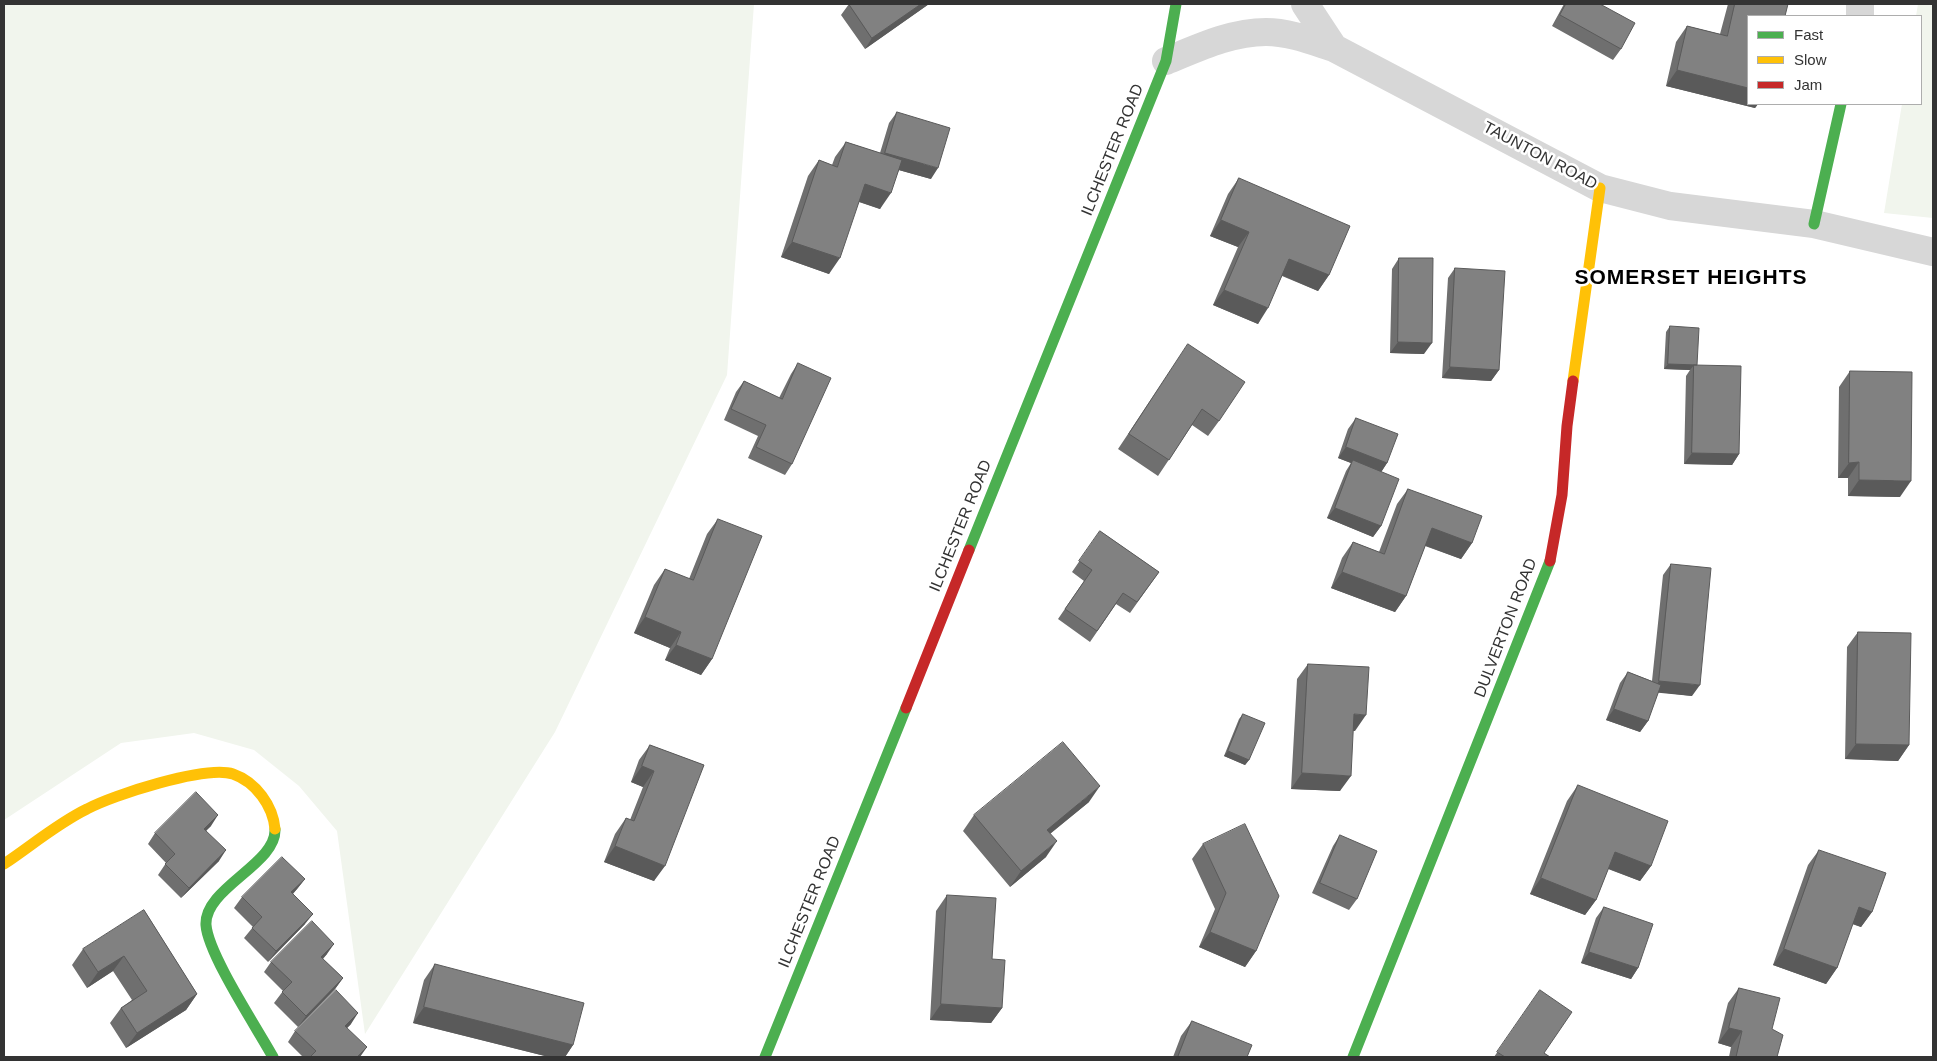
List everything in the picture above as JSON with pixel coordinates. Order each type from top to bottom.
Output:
[{"type":"street","name":"ILCHESTER ROAD","points":[[765,1057],[1166,61],[1176,4]]},
{"type":"street","points":[[1305,4],[1334,48]]},
{"type":"street","name":"TAUNTON ROAD","points":[[1166,61],[1235,35],[1267,32],[1300,37],[1334,48],[1600,188],[1670,206],[1814,224],[1933,252]]},
{"type":"street","points":[[1814,224],[1841,105]]},
{"type":"street","name":"DULVERTON ROAD","points":[[1353,1057],[1550,563],[1562,495],[1567,426],[1600,188]]},
{"type":"street","points":[[4,864],[84,810],[113,796],[206,773],[233,774],[254,787],[267,802],[274,820],[275,836],[258,861],[219,895],[208,909],[206,924],[211,946],[273,1057]]},
{"type":"shaded area","points":[[4,4],[754,4],[727,375],[555,732],[365,1034],[337,831],[299,786],[254,750],[194,733],[121,743],[4,820]]},
{"type":"shaded area","points":[[1918,4],[1933,4],[1933,218],[1884,213],[1902,105],[1922,105],[1922,15],[1916,15]]},
{"type":"building","points":[[849,4],[921,4],[872,38]]},
{"type":"building","points":[[1566,4],[1600,4],[1635,23],[1621,49],[1560,15]]},
{"type":"building","points":[[1735,4],[1788,4],[1785,15],[1747,15],[1747,88],[1677,70],[1687,26],[1727,36]]},
{"type":"building","points":[[897,112],[950,128],[938,168],[885,153]]},
{"type":"building","points":[[846,142],[902,160],[891,193],[865,184],[840,258],[792,242],[819,160],[837,167]]},
{"type":"building","points":[[1239,178],[1350,226],[1329,275],[1289,259],[1268,308],[1224,290],[1249,232],[1221,220]]},
{"type":"building","points":[[1399,258],[1433,258],[1432,343],[1398,342]]},
{"type":"building","points":[[1455,268],[1505,271],[1499,370],[1450,367]]},
{"type":"building","points":[[1670,326],[1699,328],[1697,365],[1668,364]]},
{"type":"building","points":[[1188,344],[1245,382],[1219,421],[1202,409],[1169,460],[1129,434]]},
{"type":"building","points":[[798,363],[831,378],[792,464],[756,447],[766,425],[731,409],[744,381],[782,399]]},
{"type":"building","points":[[1694,365],[1741,366],[1739,454],[1692,453]]},
{"type":"building","points":[[1850,371],[1912,372],[1911,481],[1859,480],[1859,462],[1849,463]]},
{"type":"building","points":[[1356,418],[1398,434],[1387,463],[1346,447]]},
{"type":"building","points":[[1353,460],[1399,479],[1381,526],[1335,508]]},
{"type":"building","points":[[1408,489],[1482,516],[1472,543],[1432,528],[1406,596],[1342,572],[1353,542],[1384,554]]},
{"type":"building","points":[[718,519],[762,536],[712,659],[676,645],[681,632],[645,617],[665,569],[693,580]]},
{"type":"building","points":[[1100,531],[1159,572],[1137,602],[1123,593],[1097,631],[1065,609],[1092,570],[1079,561]]},
{"type":"building","points":[[1671,564],[1711,568],[1700,685],[1659,681]]},
{"type":"building","points":[[1858,632],[1911,633],[1909,745],[1856,744]]},
{"type":"building","points":[[1308,664],[1369,667],[1366,715],[1354,714],[1351,776],[1302,773]]},
{"type":"building","points":[[1628,672],[1661,685],[1648,721],[1614,709]]},
{"type":"building","points":[[1243,714],[1265,723],[1249,760],[1228,751]]},
{"type":"building","points":[[1063,742],[1100,786],[1047,830],[1057,841],[1021,871],[974,815]]},
{"type":"building","points":[[650,745],[704,765],[665,866],[615,846],[626,818],[634,821],[654,771],[642,766]]},
{"type":"building","points":[[1578,785],[1668,821],[1651,866],[1615,852],[1596,900],[1541,878]]},
{"type":"building","points":[[196,792],[218,815],[204,829],[226,850],[189,888],[165,864],[175,854],[155,833]]},
{"type":"building","points":[[1245,824],[1279,896],[1256,951],[1210,932],[1226,893],[1203,844]]},
{"type":"building","points":[[1340,835],[1377,851],[1357,899],[1320,883]]},
{"type":"building","points":[[1819,850],[1886,873],[1872,912],[1859,907],[1837,968],[1784,949]]},
{"type":"building","points":[[282,857],[305,879],[291,892],[313,914],[276,951],[252,928],[262,917],[242,897]]},
{"type":"building","points":[[947,895],[996,898],[992,959],[1005,960],[1002,1008],[941,1004]]},
{"type":"building","points":[[1604,907],[1653,924],[1638,968],[1589,952]]},
{"type":"building","points":[[144,910],[197,994],[137,1033],[121,1008],[147,991],[124,956],[98,972],[83,949]]},
{"type":"building","points":[[312,921],[334,944],[321,957],[343,978],[306,1016],[282,992],[292,982],[271,962]]},
{"type":"building","points":[[435,964],[584,1003],[573,1045],[424,1007]]},
{"type":"building","points":[[1739,988],[1780,998],[1772,1029],[1783,1035],[1777,1057],[1736,1057],[1742,1031],[1729,1028]]},
{"type":"building","points":[[336,990],[358,1013],[345,1026],[367,1047],[357,1057],[310,1057],[316,1051],[295,1031]]},
{"type":"building","points":[[1540,990],[1572,1012],[1544,1053],[1550,1057],[1505,1057],[1497,1052]]},
{"type":"building","points":[[1192,1021],[1252,1045],[1247,1057],[1178,1057]]},
{"type":"traffic: fast","points":[[969,550],[1166,61],[1176,4]]},
{"type":"traffic: fast","points":[[1814,224],[1841,105]]},
{"type":"traffic: fast","points":[[1353,1057],[1550,561]]},
{"type":"traffic: fast","points":[[765,1057],[906,708]]},
{"type":"traffic: fast","points":[[273,1057],[224,972],[215,954],[206,925],[208,912],[216,899],[265,854],[273,842],[275,829]]},
{"type":"traffic: slow","points":[[1573,381],[1600,188]]},
{"type":"traffic: slow","points":[[4,864],[66,821],[100,803],[138,789],[182,777],[202,774],[220,772],[233,774],[249,783],[267,804],[274,820],[275,829]]},
{"type":"traffic: jam","points":[[1550,561],[1562,495],[1567,426],[1573,381]]},
{"type":"traffic: jam","points":[[906,708],[969,550]]},
{"type":"district","name":"SOMERSET HEIGHTS","points":[[1691,278]]}]
